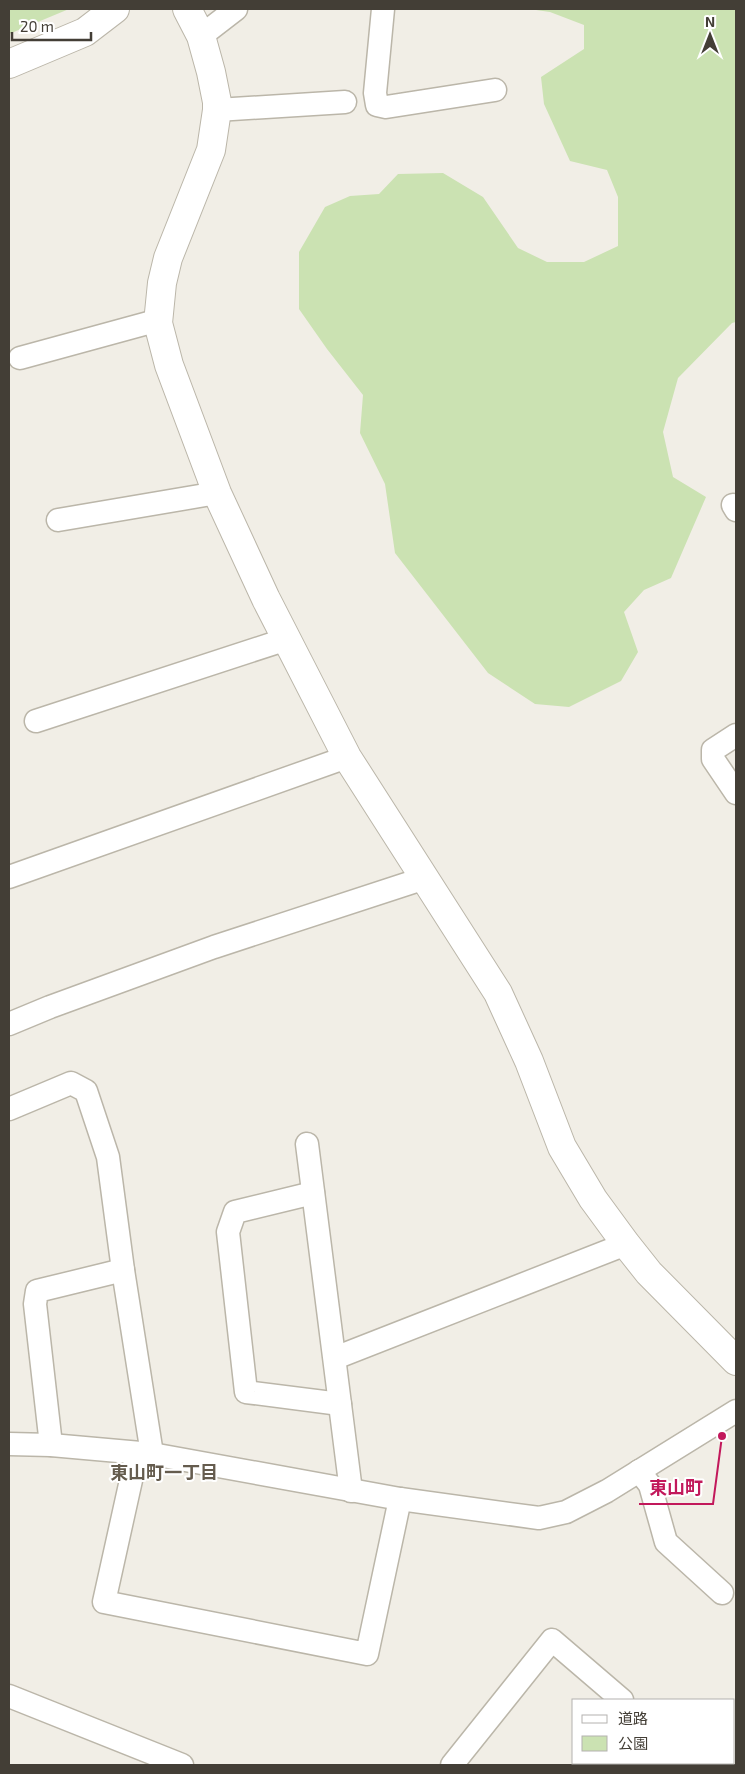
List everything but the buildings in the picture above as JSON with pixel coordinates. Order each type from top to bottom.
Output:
[{"type":"street","points":[[9,64],[85,32],[115,9]]},
{"type":"street","points":[[187,9],[201,36],[211,72],[217,110],[210,150],[168,258],[162,283],[159,320],[169,365],[217,493],[266,599],[347,756],[498,993],[529,1062],[562,1147],[593,1199],[649,1273],[736,1361]]},
{"type":"street","points":[[201,36],[236,9]]},
{"type":"street","points":[[383,9],[375,93],[378,105],[386,106],[495,90]]},
{"type":"street","points":[[217,110],[345,102]]},
{"type":"street","points":[[20,358],[159,320]]},
{"type":"street","points":[[58,520],[217,493]]},
{"type":"street","points":[[36,721],[287,639]]},
{"type":"street","points":[[736,735],[713,750],[713,759],[736,793]]},
{"type":"street","points":[[9,877],[347,756]]},
{"type":"street","points":[[9,1024],[214,947],[425,878]]},
{"type":"street","points":[[9,1109],[71,1083],[86,1091],[108,1157],[144,1454],[104,1602],[368,1654],[400,1499]]},
{"type":"street","points":[[307,1144],[351,1491]]},
{"type":"street","points":[[313,1194],[235,1212],[228,1232],[246,1392],[340,1404]]},
{"type":"street","points":[[335,1358],[626,1244]]},
{"type":"street","points":[[51,1445],[35,1304],[37,1291],[123,1270]]},
{"type":"street","points":[[9,1444],[51,1445],[144,1454],[400,1499],[539,1518],[566,1512],[607,1491],[736,1411]]},
{"type":"street","points":[[639,1471],[650,1485],[666,1542],[722,1593]]},
{"type":"street","points":[[452,1765],[552,1640],[621,1699]]},
{"type":"street","points":[[9,1696],[182,1765]]},
{"type":"green space","points":[[9,9],[69,9],[9,34]]},
{"type":"green space","points":[[529,9],[736,9],[736,322],[732,323],[678,378],[663,432],[673,477],[706,497],[671,578],[644,590],[624,612],[638,652],[621,681],[569,707],[535,704],[488,673],[395,553],[385,484],[360,433],[363,395],[299,309],[299,252],[325,207],[350,196],[379,194],[398,174],[443,173],[483,197],[518,248],[547,262],[584,262],[618,246],[618,197],[607,170],[570,161],[544,104],[541,77],[584,49],[584,25],[550,12]]},
{"type":"place","name":"東山町","points":[[722,1436]]},
{"type":"district","name":"東山町一丁目","points":[[164,1472]]}]
